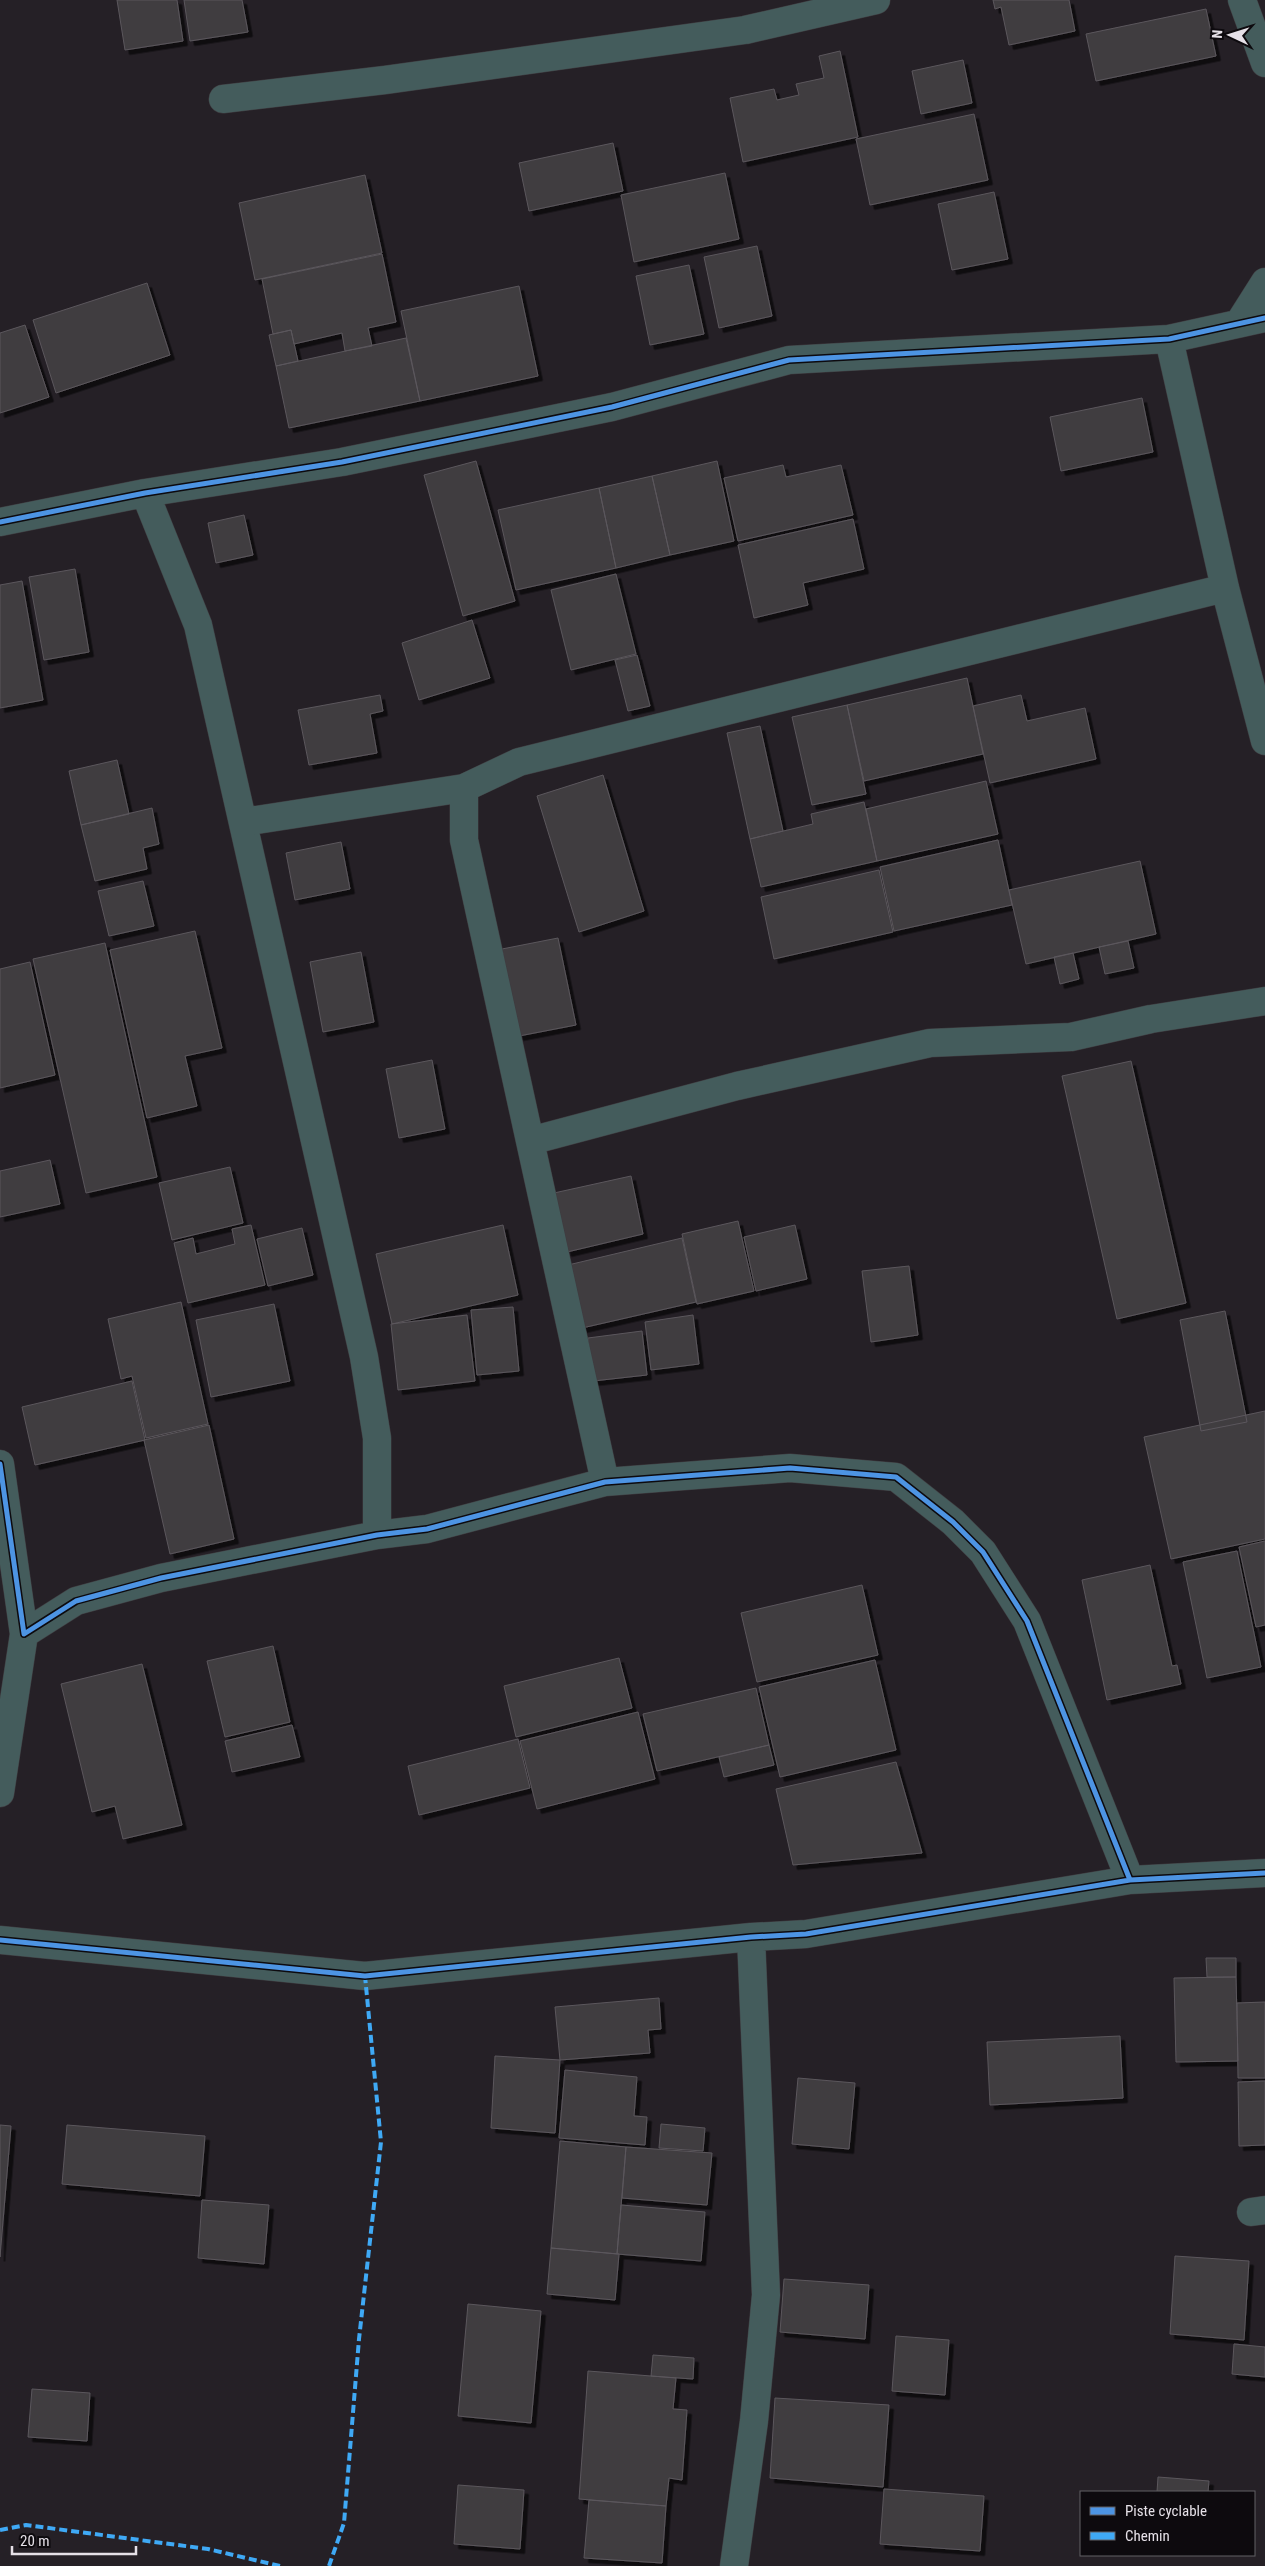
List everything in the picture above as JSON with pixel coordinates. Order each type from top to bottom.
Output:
[{"type":"street","points":[[223,100],[385,80],[746,30],[876,0]]},
{"type":"street","points":[[1242,0],[1265,63]]},
{"type":"street","points":[[1239,323],[1265,282]]},
{"type":"street","points":[[0,522],[145,492],[342,462],[593,411],[789,360],[1168,339],[1265,318]]},
{"type":"street","points":[[1168,339],[1225,588],[1265,741]]},
{"type":"street","points":[[145,492],[198,625],[364,1357],[377,1438],[377,1535]]},
{"type":"street","points":[[243,822],[464,788],[519,762],[1225,588]]},
{"type":"street","points":[[464,788],[464,840],[605,1482]]},
{"type":"street","points":[[530,1141],[736,1086],[930,1043],[1070,1037],[1151,1019],[1265,1001]]},
{"type":"street","points":[[0,1464],[24,1634],[0,1793]]},
{"type":"street","points":[[24,1634],[76,1601],[161,1578],[377,1535],[427,1529],[605,1482],[790,1468],[896,1477],[953,1522],[983,1552],[1027,1621],[1130,1880]]},
{"type":"street","points":[[0,1940],[365,1976],[751,1937],[806,1934],[1130,1880],[1265,1873]]},
{"type":"street","points":[[734,2566],[754,2421],[766,2295],[751,1937]]},
{"type":"building","points":[[117,0],[177,0],[183,41],[125,50]]},
{"type":"building","points":[[184,0],[242,0],[248,32],[190,41]]},
{"type":"building","points":[[993,0],[1069,0],[1075,31],[1009,45],[1001,7],[995,9]]},
{"type":"building","points":[[1206,9],[1216,56],[1096,81],[1086,34]]},
{"type":"building","points":[[840,51],[858,137],[743,162],[730,98],[774,89],[777,100],[799,95],[796,84],[824,78],[819,56]]},
{"type":"building","points":[[963,60],[972,103],[921,114],[912,71]]},
{"type":"building","points":[[974,114],[988,180],[870,205],[856,139]]},
{"type":"building","points":[[613,143],[623,191],[529,211],[519,163]]},
{"type":"building","points":[[725,173],[739,239],[634,262],[621,195]]},
{"type":"building","points":[[365,175],[382,253],[255,280],[239,203]]},
{"type":"building","points":[[994,192],[1008,259],[952,270],[938,204]]},
{"type":"building","points":[[757,246],[772,316],[719,328],[704,257]]},
{"type":"building","points":[[382,254],[396,322],[368,328],[372,346],[345,351],[342,333],[294,344],[291,330],[273,334],[262,279]]},
{"type":"building","points":[[689,265],[704,334],[650,345],[636,276]]},
{"type":"building","points":[[147,283],[170,355],[56,393],[33,320]]},
{"type":"building","points":[[519,286],[538,376],[420,401],[401,311]]},
{"type":"building","points":[[25,325],[49,397],[0,413],[0,333]]},
{"type":"building","points":[[291,330],[298,361],[276,366],[269,335]]},
{"type":"building","points":[[406,338],[420,401],[289,428],[276,366]]},
{"type":"building","points":[[1142,398],[1153,452],[1061,471],[1050,417]]},
{"type":"building","points":[[476,461],[515,601],[463,616],[424,475]]},
{"type":"building","points":[[717,461],[734,541],[670,555],[652,476]]},
{"type":"building","points":[[783,465],[786,477],[841,465],[853,515],[738,541],[724,478]]},
{"type":"building","points":[[652,476],[670,555],[616,568],[599,488]]},
{"type":"building","points":[[599,488],[616,568],[516,590],[498,510]]},
{"type":"building","points":[[244,515],[253,555],[216,563],[208,523]]},
{"type":"building","points":[[853,519],[864,569],[803,583],[808,605],[754,618],[738,545]]},
{"type":"building","points":[[75,569],[89,652],[44,660],[29,577]]},
{"type":"building","points":[[616,574],[636,654],[571,670],[551,590]]},
{"type":"building","points":[[22,581],[43,700],[0,708],[0,585]]},
{"type":"building","points":[[472,620],[490,678],[419,700],[402,643]]},
{"type":"building","points":[[637,655],[650,706],[628,711],[615,660]]},
{"type":"building","points":[[967,678],[983,754],[864,781],[847,705]]},
{"type":"building","points":[[380,695],[383,711],[370,714],[377,753],[309,765],[298,710]]},
{"type":"building","points":[[1021,695],[1027,721],[1085,708],[1096,759],[990,783],[973,706]]},
{"type":"building","points":[[847,705],[866,794],[812,805],[792,717]]},
{"type":"building","points":[[760,726],[783,831],[750,839],[727,733]]},
{"type":"building","points":[[117,760],[129,814],[81,825],[69,771]]},
{"type":"building","points":[[603,775],[644,911],[579,932],[537,796]]},
{"type":"building","points":[[986,781],[998,834],[877,861],[866,809]]},
{"type":"building","points":[[864,802],[877,861],[761,887],[750,839],[813,824],[811,814]]},
{"type":"building","points":[[152,808],[159,844],[143,848],[147,869],[95,881],[81,825]]},
{"type":"building","points":[[998,840],[1012,905],[894,931],[880,867]]},
{"type":"building","points":[[341,842],[350,889],[295,900],[286,853]]},
{"type":"building","points":[[1140,861],[1156,934],[1026,964],[1009,890]]},
{"type":"building","points":[[879,870],[893,932],[774,959],[761,897]]},
{"type":"building","points":[[143,881],[154,926],[109,936],[98,891]]},
{"type":"building","points":[[195,931],[222,1048],[185,1056],[197,1106],[147,1118],[110,950]]},
{"type":"building","points":[[558,938],[576,1025],[519,1036],[502,949]]},
{"type":"building","points":[[1128,941],[1134,968],[1105,974],[1099,947]]},
{"type":"building","points":[[105,943],[157,1177],[86,1193],[33,959]]},
{"type":"building","points":[[361,952],[374,1022],[323,1032],[310,962]]},
{"type":"building","points":[[1073,953],[1079,979],[1060,984],[1054,957]]},
{"type":"building","points":[[30,962],[55,1075],[0,1088],[0,969]]},
{"type":"building","points":[[432,1060],[445,1129],[399,1138],[386,1069]]},
{"type":"building","points":[[1131,1061],[1186,1303],[1117,1319],[1062,1076]]},
{"type":"building","points":[[50,1160],[60,1204],[0,1217],[0,1171]]},
{"type":"building","points":[[230,1167],[243,1223],[172,1240],[159,1183]]},
{"type":"building","points":[[631,1176],[643,1234],[567,1252],[554,1193]]},
{"type":"building","points":[[738,1221],[754,1291],[697,1304],[682,1234]]},
{"type":"building","points":[[251,1225],[265,1285],[188,1303],[174,1243],[193,1238],[196,1254],[235,1244],[232,1229]]},
{"type":"building","points":[[503,1225],[518,1295],[392,1324],[376,1254]]},
{"type":"building","points":[[795,1225],[807,1279],[756,1291],[744,1237]]},
{"type":"building","points":[[302,1228],[313,1275],[268,1286],[257,1239]]},
{"type":"building","points":[[682,1238],[696,1302],[582,1328],[568,1265]]},
{"type":"building","points":[[909,1266],[918,1335],[871,1342],[862,1271]]},
{"type":"building","points":[[181,1302],[208,1424],[146,1438],[132,1376],[121,1379],[108,1319]]},
{"type":"building","points":[[274,1304],[290,1381],[211,1397],[196,1320]]},
{"type":"building","points":[[513,1307],[519,1371],[477,1375],[471,1310]]},
{"type":"building","points":[[1225,1311],[1247,1422],[1201,1431],[1180,1320]]},
{"type":"building","points":[[467,1315],[475,1381],[398,1390],[391,1324]]},
{"type":"building","points":[[693,1315],[699,1364],[651,1370],[645,1322]]},
{"type":"building","points":[[642,1331],[647,1375],[593,1381],[588,1338]]},
{"type":"building","points":[[132,1381],[145,1440],[35,1465],[22,1407]]},
{"type":"building","points":[[1265,1411],[1265,1539],[1171,1559],[1144,1437]]},
{"type":"building","points":[[209,1425],[234,1539],[170,1554],[144,1440]]},
{"type":"building","points":[[1265,1541],[1265,1625],[1256,1627],[1239,1547]]},
{"type":"building","points":[[1237,1551],[1261,1667],[1207,1678],[1183,1562]]},
{"type":"building","points":[[1150,1565],[1172,1666],[1177,1665],[1181,1684],[1107,1700],[1082,1580]]},
{"type":"building","points":[[862,1585],[878,1655],[757,1682],[741,1613]]},
{"type":"building","points":[[273,1646],[290,1722],[225,1737],[207,1661]]},
{"type":"building","points":[[619,1658],[632,1708],[516,1737],[504,1686]]},
{"type":"building","points":[[875,1660],[896,1750],[780,1777],[759,1687]]},
{"type":"building","points":[[142,1664],[182,1825],[123,1839],[115,1806],[92,1812],[61,1684]]},
{"type":"building","points":[[756,1688],[769,1745],[657,1771],[643,1714]]},
{"type":"building","points":[[638,1712],[655,1779],[537,1809],[520,1741]]},
{"type":"building","points":[[292,1725],[300,1757],[232,1772],[225,1741]]},
{"type":"building","points":[[518,1739],[530,1788],[419,1815],[408,1766]]},
{"type":"building","points":[[769,1745],[774,1765],[724,1777],[719,1757]]},
{"type":"building","points":[[896,1762],[922,1853],[793,1865],[776,1789]]},
{"type":"building","points":[[1206,1958],[1236,1958],[1236,1977],[1207,1977]]},
{"type":"building","points":[[1236,1977],[1238,2061],[1176,2062],[1174,1978]]},
{"type":"building","points":[[659,1998],[661,2029],[648,2030],[650,2053],[560,2060],[555,2007]]},
{"type":"building","points":[[1265,2002],[1265,2078],[1238,2078],[1237,2003]]},
{"type":"building","points":[[1120,2036],[1123,2098],[990,2105],[987,2042]]},
{"type":"building","points":[[495,2056],[560,2060],[555,2133],[491,2128]]},
{"type":"building","points":[[565,2070],[637,2077],[634,2116],[647,2117],[645,2145],[559,2138]]},
{"type":"building","points":[[798,2078],[855,2083],[849,2149],[792,2144]]},
{"type":"building","points":[[1265,2081],[1265,2145],[1239,2146],[1238,2082]]},
{"type":"building","points":[[661,2124],[705,2128],[703,2151],[659,2148]]},
{"type":"building","points":[[0,2125],[11,2126],[0,2257]]},
{"type":"building","points":[[67,2125],[205,2136],[200,2196],[62,2184]]},
{"type":"building","points":[[560,2141],[626,2147],[617,2254],[551,2248]]},
{"type":"building","points":[[626,2147],[712,2153],[707,2205],[622,2198]]},
{"type":"building","points":[[202,2200],[269,2205],[264,2264],[198,2258]]},
{"type":"building","points":[[621,2205],[705,2212],[701,2261],[617,2254]]},
{"type":"building","points":[[551,2248],[619,2254],[615,2300],[547,2294]]},
{"type":"building","points":[[1175,2256],[1249,2261],[1244,2340],[1170,2334]]},
{"type":"building","points":[[784,2279],[869,2285],[865,2339],[780,2332]]},
{"type":"building","points":[[468,2304],[541,2311],[531,2423],[458,2416]]},
{"type":"building","points":[[896,2336],[949,2340],[945,2395],[892,2391]]},
{"type":"building","points":[[1234,2344],[1265,2347],[1265,2377],[1232,2374]]},
{"type":"building","points":[[653,2355],[694,2358],[693,2379],[651,2376]]},
{"type":"building","points":[[588,2371],[676,2378],[673,2409],[687,2410],[682,2480],[669,2478],[666,2506],[579,2499]]},
{"type":"building","points":[[32,2389],[90,2393],[87,2441],[28,2437]]},
{"type":"building","points":[[775,2398],[889,2405],[883,2487],[770,2478]]},
{"type":"building","points":[[1158,2477],[1209,2481],[1208,2491],[1157,2491]]},
{"type":"building","points":[[458,2485],[524,2490],[520,2549],[454,2544]]},
{"type":"building","points":[[884,2489],[984,2496],[980,2551],[880,2544]]},
{"type":"building","points":[[589,2500],[666,2506],[662,2563],[584,2558]]},
{"type":"marked path","points":[[329,2566],[344,2523],[359,2339],[381,2142],[365,1976]]},
{"type":"marked path","points":[[0,2530],[26,2525],[208,2549],[280,2566]]},
{"type":"cycle path","points":[[0,522],[145,493],[342,462],[612,407],[789,360],[1169,339],[1265,318]]},
{"type":"cycle path","points":[[0,1464],[24,1634],[76,1601],[161,1578],[377,1535],[427,1529],[605,1482],[790,1468],[896,1477],[953,1522],[983,1552],[1027,1621],[1130,1880]]},
{"type":"cycle path","points":[[0,1940],[365,1976],[751,1937],[806,1934],[1130,1880],[1265,1873]]}]
